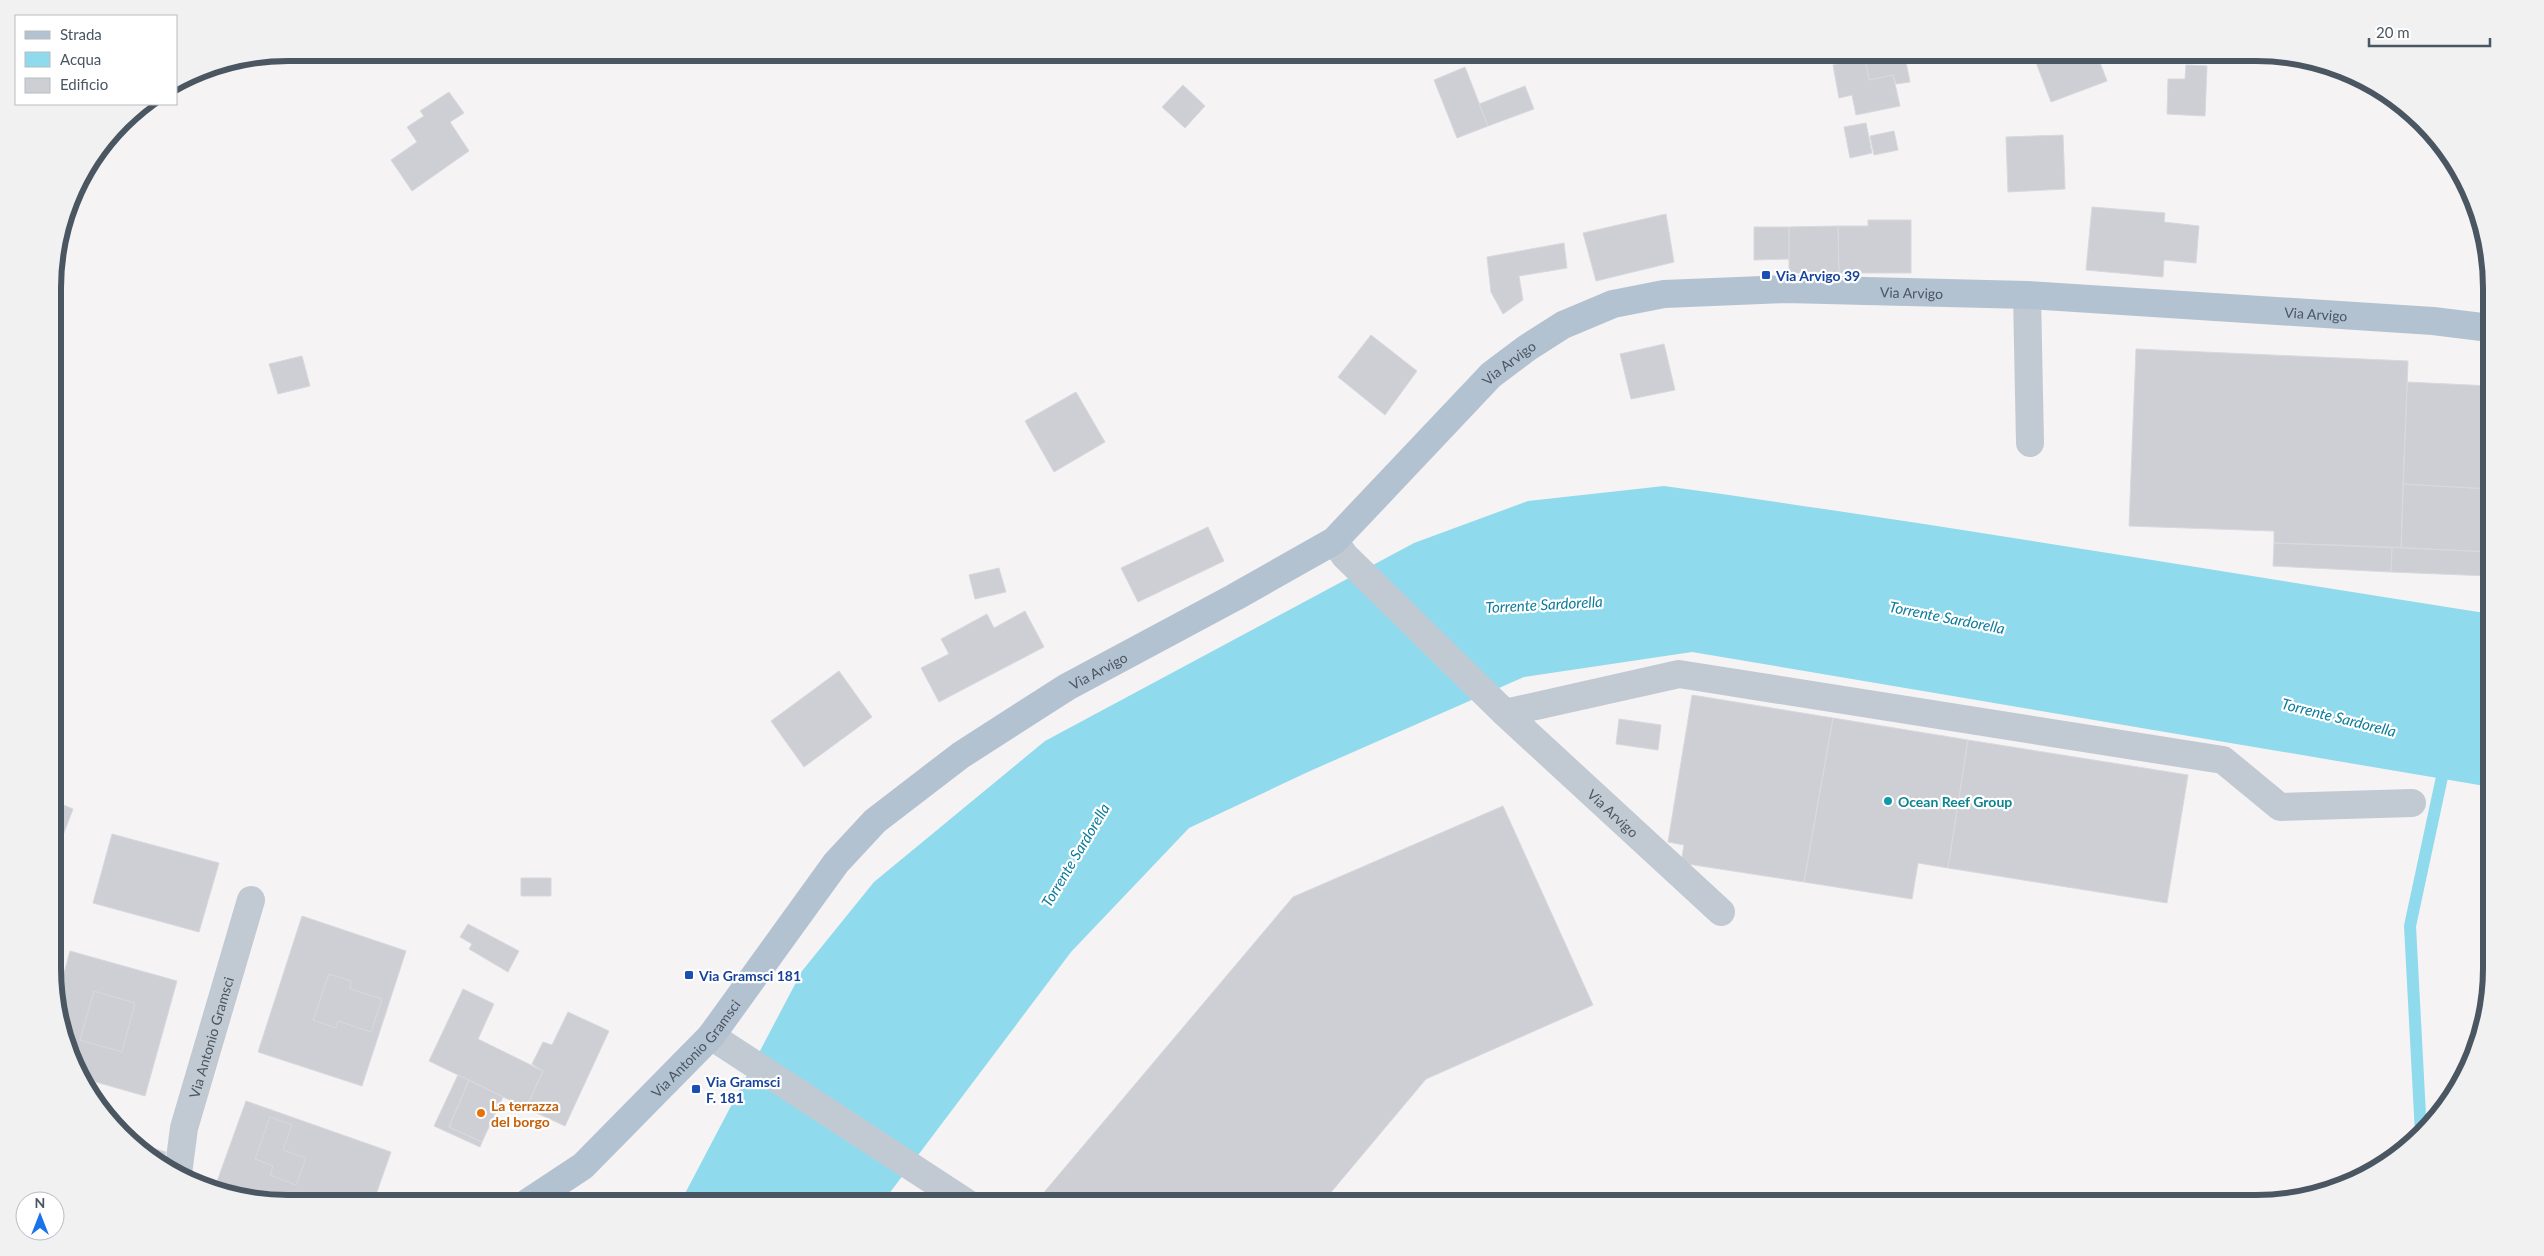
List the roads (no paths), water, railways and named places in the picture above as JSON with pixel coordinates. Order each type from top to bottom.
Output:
[{"type":"main road","name":"Via Arvigo","points":[[875,822],[961,755],[1067,687],[1234,597],[1339,548],[1491,375],[1527,348],[1563,325],[1612,304],[1664,294],[1786,289],[2027,295],[2433,321],[2483,327]]},
{"type":"main road","name":"Via Antonio Gramsci","points":[[540,1195],[583,1166],[711,1036],[836,863],[875,822]]},
{"type":"street","points":[[2027,295],[2030,443]]},
{"type":"street","name":"Via Arvigo","points":[[1339,548],[1505,713],[1721,912]]},
{"type":"street","points":[[1505,713],[1627,684],[1679,674],[2223,760],[2280,807],[2412,803]]},
{"type":"street","name":"Via Antonio Gramsci","points":[[179,1166],[184,1128],[251,900]]},
{"type":"street","points":[[711,1036],[956,1195]]},
{"type":"water","name":"Torrente Sardorella","points":[[1664,486],[1974,532],[2483,613],[2483,786],[1692,652],[1524,677],[1310,771],[1189,828],[1071,952],[888,1195],[684,1195],[802,971],[874,882],[1045,741],[1414,543],[1528,501]]},
{"type":"waterway","points":[[2420,1124],[2410,926],[2445,763]]},
{"type":"place","name":"Via Arvigo 39","points":[[1766,275]]},
{"type":"place","name":"Ocean Reef Group","points":[[1888,801]]},
{"type":"place","name":"Via Gramsci 181","points":[[689,975]]},
{"type":"place","name":"Via Gramsci F. 181","points":[[696,1089]]},
{"type":"place","name":"La terrazza del borgo","points":[[481,1113]]}]
